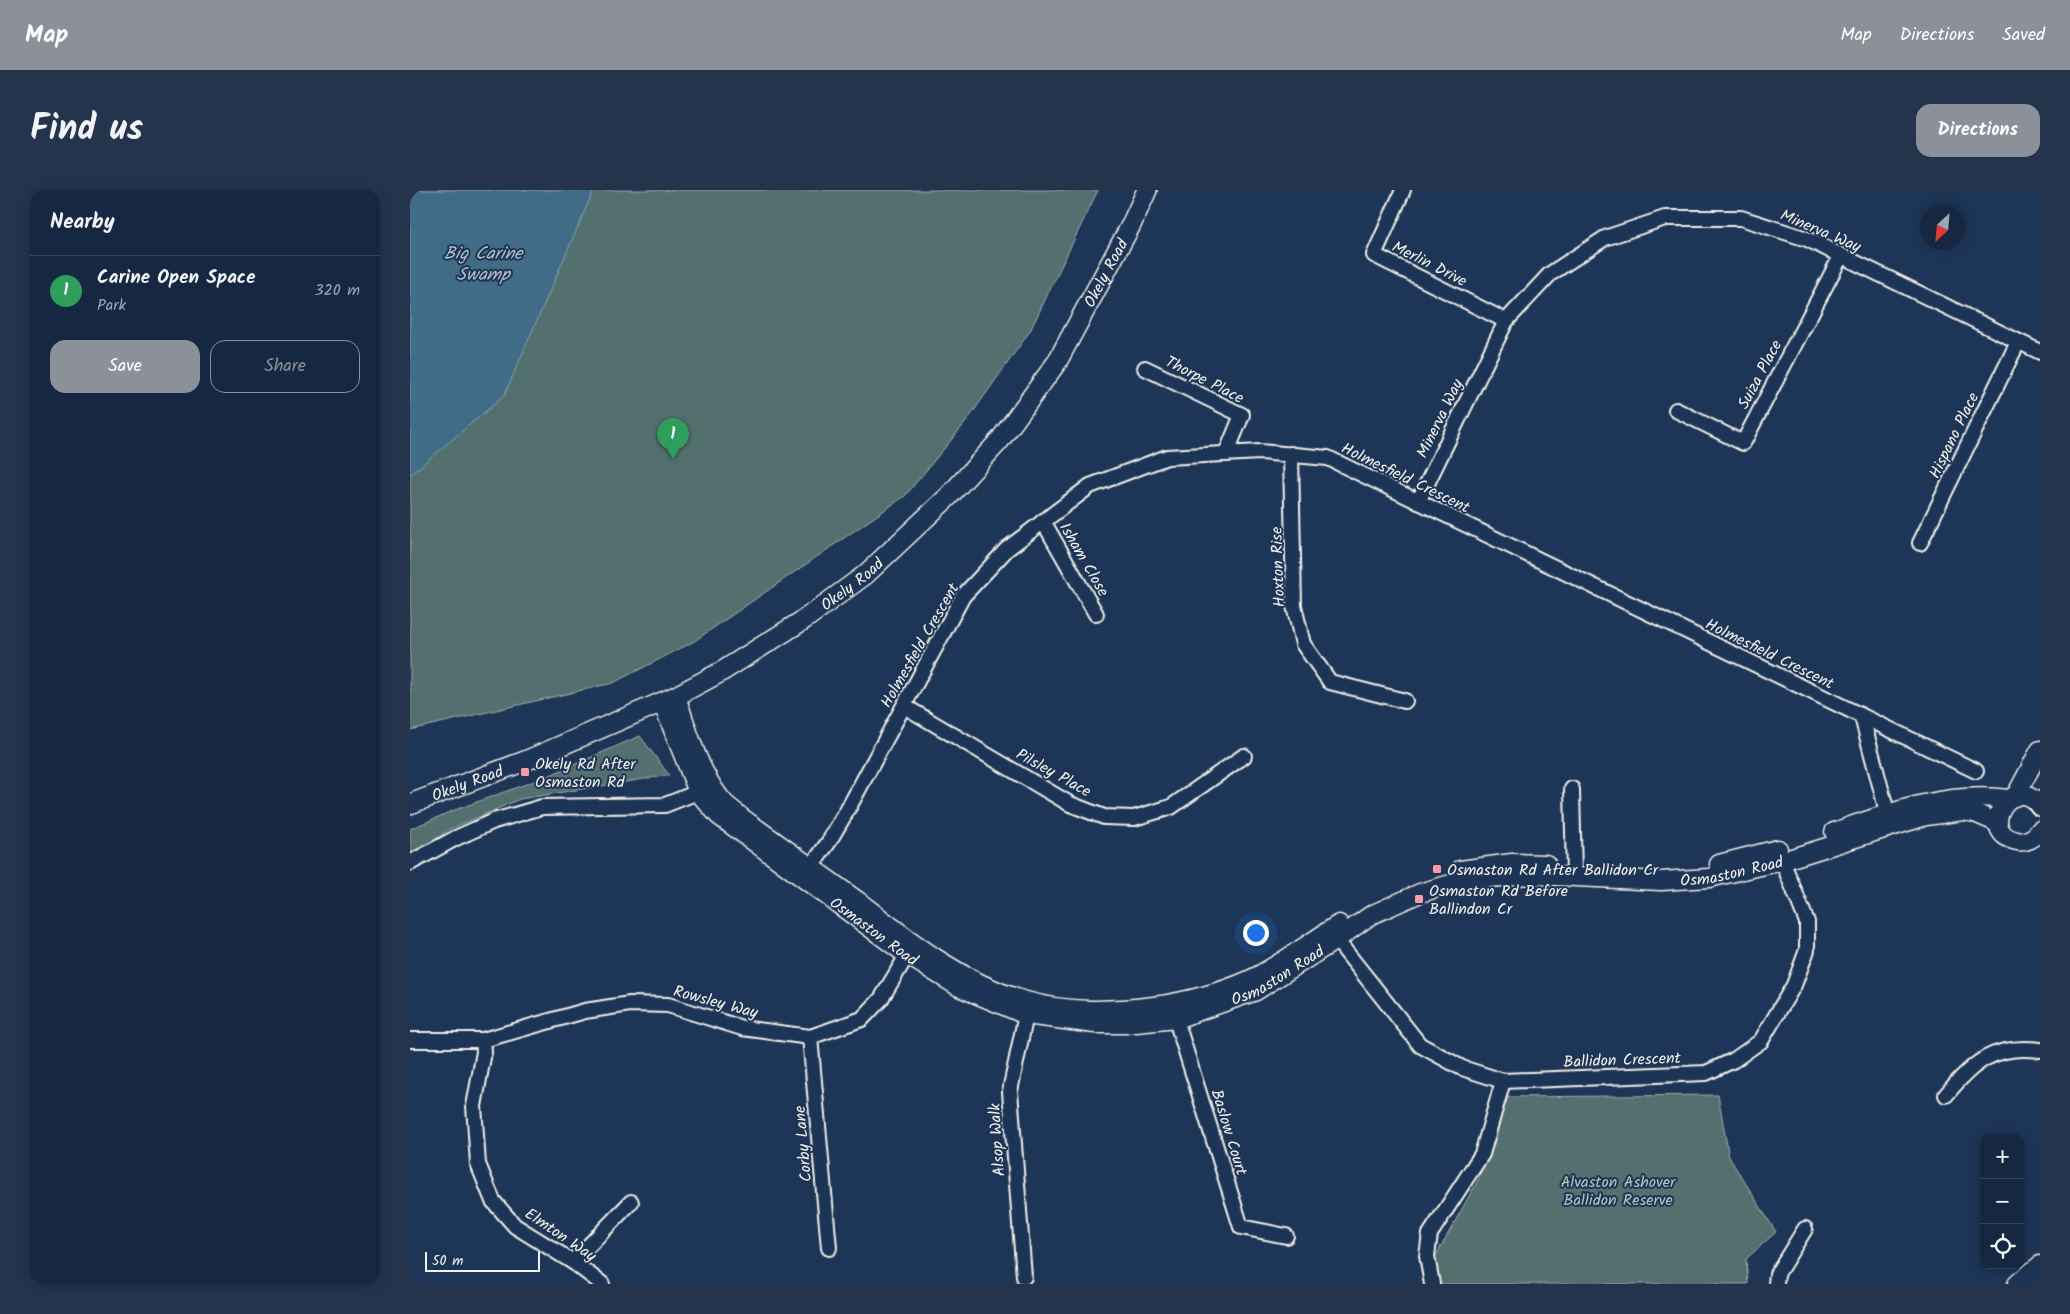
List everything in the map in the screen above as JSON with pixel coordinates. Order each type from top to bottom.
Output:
[{"type":"main road","name":"Okely Road","points":[[410,804],[524,761],[669,699],[721,672],[813,614],[865,574],[949,496],[1000,440],[1057,362],[1126,234],[1147,190]]},
{"type":"street","name":"Merlin Drive","points":[[1403,190],[1374,254],[1506,321]]},
{"type":"street","name":"Minerva Way","points":[[1418,502],[1506,321],[1550,274],[1605,238],[1665,218],[1741,218],[1807,239],[2040,352]]},
{"type":"street","name":"Suiza Place","points":[[1676,410],[1744,443],[1841,256]]},
{"type":"street","name":"Hispano Place","points":[[1920,544],[2018,342]]},
{"type":"street","name":"Thorpe Place","points":[[1145,368],[1242,415],[1226,454]]},
{"type":"street","name":"Holmesfield Crescent","points":[[807,872],[828,843],[848,809],[963,596],[1007,549],[1090,486],[1166,457],[1260,452],[1328,458],[1976,771]]},
{"type":"street","name":"Hoxton Rise","points":[[1291,454],[1294,606],[1303,644],[1330,682],[1405,701]]},
{"type":"street","name":"Isham Close","points":[[1043,521],[1096,614]]},
{"type":"street","name":"Osmaston Road","points":[[669,699],[697,756],[704,788],[807,872],[911,949],[1012,997],[1027,1008],[1097,1010],[1135,1008],[1174,1011],[1208,994],[1258,976],[1333,935],[1370,905],[1396,891],[1440,875],[1485,865],[1512,863],[1574,870],[1685,868],[1780,855],[1959,797],[2028,797],[2040,807]]},
{"type":"street","name":"Pilsley Place","points":[[904,706],[1070,804],[1104,817],[1134,818],[1171,807],[1244,756]]},
{"type":"street","points":[[1862,717],[1889,820]]},
{"type":"street","points":[[2036,837],[2020,841],[2008,837],[2001,831],[1998,823],[2000,810],[2011,798],[2040,750]]},
{"type":"street","points":[[410,863],[494,820],[542,807],[665,805],[704,788]]},
{"type":"street","points":[[1572,789],[1574,870]]},
{"type":"street","name":"Osmaston Road","points":[[1889,820],[1963,811],[1975,813],[1998,823]]},
{"type":"street","name":"Ballidon Crescent","points":[[1333,935],[1420,1045],[1462,1068],[1503,1081],[1706,1073],[1734,1060],[1761,1041],[1794,984],[1808,950],[1807,922],[1780,855]]},
{"type":"street","name":"Rowsley Way","points":[[410,1040],[483,1040],[585,1011],[630,1004],[668,1004],[742,1028],[810,1037],[862,1019],[881,999],[911,949]]},
{"type":"street","name":"Alsop Walk","points":[[1024,1277],[1010,1091],[1027,1008]]},
{"type":"street","name":"Baslow Court","points":[[1174,1011],[1241,1228],[1286,1236]]},
{"type":"street","name":"Corby Lane","points":[[810,1037],[828,1248]]},
{"type":"street","name":"Elmton Way","points":[[483,1040],[484,1052],[474,1106],[478,1164],[494,1201],[515,1226],[573,1262],[602,1284]]},
{"type":"street","points":[[1946,1095],[1964,1073],[1982,1060],[2002,1050],[2019,1048],[2040,1050]]},
{"type":"street","points":[[1432,1284],[1427,1256],[1430,1234],[1482,1154],[1503,1081]]},
{"type":"street","points":[[573,1262],[630,1202]]},
{"type":"street","points":[[1776,1284],[1777,1274],[1805,1229]]},
{"type":"street","points":[[2017,1284],[2040,1264]]},
{"type":"street","points":[[2036,1284],[2040,1281]]},
{"type":"green space","points":[[410,190],[1098,190],[1030,331],[966,422],[905,496],[693,642],[613,683],[410,730]]},
{"type":"green space","points":[[640,736],[669,775],[520,799],[448,830],[410,859],[410,829],[452,811],[548,776]]},
{"type":"green space","name":"Alvaston Ashover Ballidon Reserve","points":[[1718,1095],[1729,1157],[1776,1232],[1746,1259],[1748,1284],[1428,1284],[1428,1270],[1478,1180],[1508,1097]]},
{"type":"water","name":"Big Carine Swamp","points":[[410,190],[594,190],[504,396],[410,475]]},
{"type":"place","name":"Carine Open Space","points":[[673,459]]},
{"type":"place","name":"Okely Rd After Osmaston Rd","points":[[525,772]]},
{"type":"place","name":"Osmaston Rd After Ballidon Cr","points":[[1437,869]]},
{"type":"place","name":"Osmaston Rd Before Ballindon Cr","points":[[1419,899]]}]
